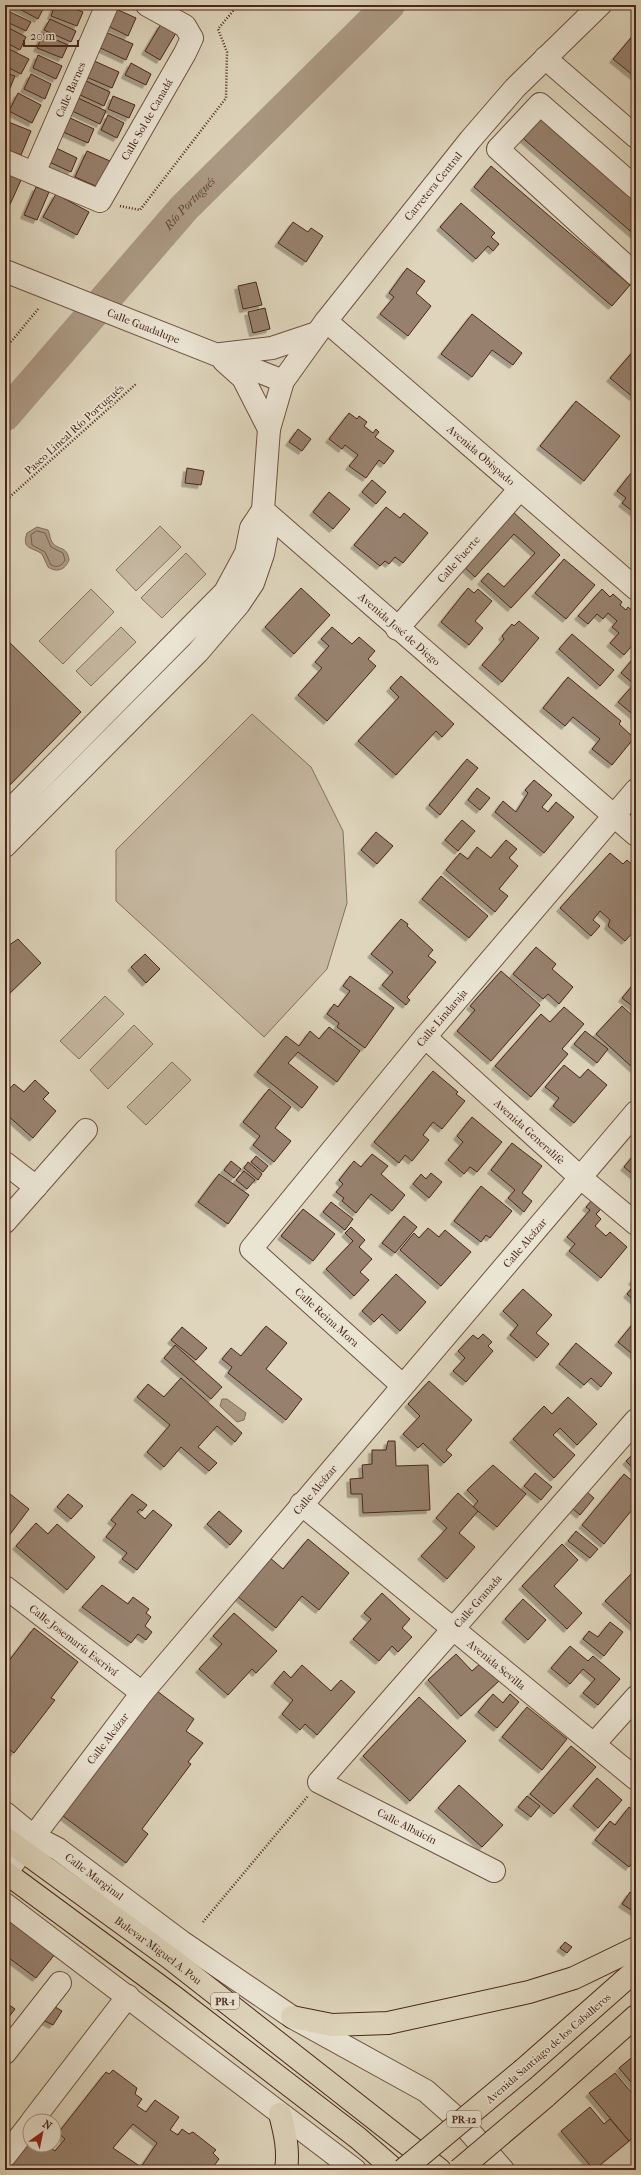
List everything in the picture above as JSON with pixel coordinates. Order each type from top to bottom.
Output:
[{"type":"main road","name":"Bulevar Miguel A. Pou","points":[[5,1838],[28,1844],[170,1958],[371,2114],[440,2170]]},
{"type":"main road","name":"PR-1","points":[[5,1873],[186,2006],[358,2138],[395,2170]]},
{"type":"main road","points":[[292,2017],[332,2024],[388,2023],[529,1992],[574,1978],[636,1948]]},
{"type":"main road","name":"Avenida Santiago de los Caballeros","points":[[403,2170],[524,2069],[636,1970]]},
{"type":"main road","points":[[459,2170],[545,2097],[636,2016]]},
{"type":"main road","points":[[280,2114],[287,2149],[286,2170]]},
{"type":"street","name":"Calle Barnes","points":[[34,173],[107,5]]},
{"type":"street","name":"Calle Sol de Canadá","points":[[100,201],[185,53],[192,38],[185,26],[147,5]]},
{"type":"street","name":"Carretera Central","points":[[283,381],[322,327],[470,140],[515,88],[600,5]]},
{"type":"street","points":[[545,58],[633,129]]},
{"type":"street","points":[[636,188],[540,104],[498,150],[636,275]]},
{"type":"street","points":[[5,161],[100,201]]},
{"type":"street","name":"Calle Guadalupe","points":[[5,271],[283,381]]},
{"type":"street","points":[[216,354],[241,353],[272,348],[322,327]]},
{"type":"street","name":"Avenida Obispado","points":[[322,327],[636,589]]},
{"type":"street","points":[[216,354],[243,378],[269,428]]},
{"type":"street","points":[[5,846],[198,652],[239,604],[253,583],[263,554],[267,533],[263,510],[269,428],[283,381]]},
{"type":"street","name":"Calle Fuerte","points":[[397,629],[519,490]]},
{"type":"street","points":[[5,815],[225,592],[246,553],[250,528],[263,510]]},
{"type":"street","name":"Avenida José de Diego","points":[[263,510],[397,629],[636,835]]},
{"type":"street","name":"Calle Lindaraja","points":[[251,1249],[426,1037],[636,790]]},
{"type":"street","name":"Avenida Generalife","points":[[426,1037],[581,1178],[636,1224]]},
{"type":"street","name":"Calle Alcázar","points":[[5,1873],[142,1693],[402,1385],[636,1112]]},
{"type":"street","points":[[5,1222],[86,1130]]},
{"type":"street","points":[[5,1163],[36,1187]]},
{"type":"street","name":"Calle Reina Mora","points":[[251,1249],[402,1385]]},
{"type":"street","name":"Calle Granada","points":[[319,1782],[636,1420]]},
{"type":"street","name":"Avenida Sevilla","points":[[301,1504],[454,1628],[636,1779]]},
{"type":"street","name":"Calle Josemaría Escrivá","points":[[5,1587],[142,1693]]},
{"type":"street","points":[[594,1744],[636,1697]]},
{"type":"street","name":"Calle Albaicín","points":[[319,1782],[494,1871]]},
{"type":"street","name":"Calle Marginal","points":[[5,1813],[28,1844],[58,1849],[182,1942],[292,2017],[426,2091],[462,2123],[503,2170]]},
{"type":"street","points":[[5,1904],[355,2170]]},
{"type":"street","points":[[5,2053],[60,1983]]},
{"type":"street","points":[[38,2113],[128,1996]]},
{"type":"street","points":[[5,2156],[22,2134]]},
{"type":"path","points":[[100,201],[140,210],[226,98],[227,52],[218,29],[238,5]]},
{"type":"path","points":[[5,349],[41,308]]},
{"type":"path","name":"Paseo Lineal Río Portugués","points":[[5,501],[136,384]]},
{"type":"path","points":[[203,1922],[319,1782]]},
{"type":"shaded area","points":[[160,526],[181,547],[136,591],[116,570]]},
{"type":"shaded area","points":[[186,553],[206,574],[162,618],[141,598]]},
{"type":"shaded area","points":[[91,589],[114,612],[63,664],[39,641]]},
{"type":"shaded area","points":[[121,627],[136,642],[91,686],[76,671]]},
{"type":"shaded area","points":[[252,714],[311,767],[343,831],[347,903],[327,969],[264,1037],[116,901],[116,850]]},
{"type":"shaded area","points":[[105,996],[124,1014],[79,1059],[60,1041]]},
{"type":"shaded area","points":[[134,1025],[153,1044],[108,1089],[90,1070]]},
{"type":"shaded area","points":[[172,1062],[191,1080],[146,1125],[127,1107]]},
{"type":"water","points":[[37,527],[48,530],[54,545],[64,550],[68,555],[69,560],[60,570],[51,569],[48,567],[42,554],[27,545],[27,533]]},
{"type":"water","points":[[222,1399],[227,1399],[246,1413],[244,1420],[237,1422],[220,1406]]},
{"type":"building","points":[[12,5],[45,5],[38,19]]},
{"type":"building","points":[[55,5],[66,5],[83,12],[77,26],[51,16]]},
{"type":"building","points":[[114,8],[136,18],[128,36],[106,25]]},
{"type":"building","points":[[8,11],[31,22],[26,31],[5,21]]},
{"type":"building","points":[[50,19],[76,31],[71,42],[44,30]]},
{"type":"building","points":[[161,24],[176,33],[160,60],[145,51]]},
{"type":"building","points":[[5,26],[26,37],[20,50],[5,42]]},
{"type":"building","points":[[101,30],[133,44],[126,60],[94,45]]},
{"type":"building","points":[[636,32],[636,74],[634,76],[613,59]]},
{"type":"building","points":[[43,34],[68,45],[62,58],[37,48]]},
{"type":"building","points":[[5,47],[29,59],[21,74],[5,66]]},
{"type":"building","points":[[38,55],[62,66],[56,79],[33,68]]},
{"type":"building","points":[[92,60],[119,72],[112,88],[84,76]]},
{"type":"building","points":[[131,63],[151,74],[146,85],[125,75]]},
{"type":"building","points":[[5,73],[15,76],[8,93],[5,91]]},
{"type":"building","points":[[31,74],[51,84],[45,99],[24,89]]},
{"type":"building","points":[[84,80],[110,92],[104,106],[78,94]]},
{"type":"building","points":[[18,93],[41,105],[32,123],[9,111]]},
{"type":"building","points":[[113,96],[135,105],[129,118],[108,109]]},
{"type":"building","points":[[76,97],[106,111],[100,124],[70,110]]},
{"type":"building","points":[[536,114],[636,201],[636,236],[518,134]]},
{"type":"building","points":[[108,115],[124,123],[117,138],[101,130]]},
{"type":"building","points":[[68,117],[94,129],[88,143],[61,131]]},
{"type":"building","points":[[6,121],[31,131],[21,155],[5,149]]},
{"type":"building","points":[[54,147],[77,158],[71,172],[47,161]]},
{"type":"building","points":[[87,151],[110,161],[98,187],[75,177]]},
{"type":"building","points":[[491,166],[630,285],[612,306],[474,187]]},
{"type":"building","points":[[6,171],[22,178],[7,211],[5,210]]},
{"type":"building","points":[[36,187],[49,192],[37,220],[24,215]]},
{"type":"building","points":[[56,194],[89,212],[77,235],[43,217]]},
{"type":"building","points":[[461,203],[495,233],[491,237],[499,244],[493,251],[488,246],[476,259],[440,227]]},
{"type":"building","points":[[293,222],[308,232],[311,228],[323,236],[306,262],[278,243]]},
{"type":"building","points":[[407,268],[425,281],[416,293],[431,306],[408,336],[380,314],[394,297],[389,293]]},
{"type":"building","points":[[256,282],[262,305],[243,309],[238,286]]},
{"type":"building","points":[[265,308],[270,329],[253,333],[248,312]]},
{"type":"building","points":[[472,314],[522,353],[513,365],[492,350],[472,377],[441,354]]},
{"type":"building","points":[[636,348],[636,393],[633,397],[610,378]]},
{"type":"building","points":[[576,401],[620,436],[584,481],[540,446]]},
{"type":"building","points":[[349,413],[357,419],[359,416],[367,422],[364,426],[373,433],[376,429],[379,432],[375,437],[394,451],[384,464],[379,460],[366,478],[349,466],[358,455],[345,445],[342,449],[329,439]]},
{"type":"building","points":[[298,429],[311,439],[302,451],[289,442]]},
{"type":"building","points":[[187,468],[204,471],[201,485],[185,483]]},
{"type":"building","points":[[631,473],[636,478],[636,514],[622,503],[626,498],[617,491]]},
{"type":"building","points":[[372,480],[386,492],[376,504],[362,492]]},
{"type":"building","points":[[329,492],[350,509],[333,529],[313,512]]},
{"type":"building","points":[[386,507],[400,518],[404,513],[428,533],[403,563],[395,557],[389,564],[385,561],[380,566],[354,545]]},
{"type":"building","points":[[512,511],[560,555],[511,608],[481,581],[488,573],[504,587],[535,553],[514,534],[475,577],[462,565]]},
{"type":"building","points":[[564,559],[595,585],[566,619],[535,593]]},
{"type":"building","points":[[301,588],[330,615],[294,654],[265,627]]},
{"type":"building","points":[[468,588],[474,593],[478,589],[492,601],[475,621],[483,628],[469,645],[441,622]]},
{"type":"building","points":[[602,589],[610,597],[613,594],[622,602],[620,605],[626,610],[628,607],[636,614],[634,617],[636,619],[636,641],[624,655],[610,643],[619,633],[612,627],[617,621],[608,613],[603,619],[597,614],[588,624],[578,616]]},
{"type":"building","points":[[519,621],[539,638],[502,682],[482,665],[504,639],[502,636],[512,624],[514,626]]},
{"type":"building","points":[[332,627],[352,644],[359,637],[375,651],[368,659],[376,666],[327,721],[298,695],[322,668],[315,662],[329,646],[321,639]]},
{"type":"building","points":[[572,634],[614,670],[600,686],[559,649]]},
{"type":"building","points":[[5,638],[81,712],[5,790]]},
{"type":"building","points":[[636,655],[636,717],[618,702],[634,684],[621,673]]},
{"type":"building","points":[[401,676],[454,724],[442,737],[436,731],[396,775],[358,741],[399,697],[390,688]]},
{"type":"building","points":[[568,677],[621,721],[619,724],[634,738],[612,765],[592,749],[600,739],[573,717],[565,726],[543,708]]},
{"type":"building","points":[[467,759],[478,768],[440,815],[429,805]]},
{"type":"building","points":[[534,780],[552,795],[542,807],[548,812],[556,802],[574,817],[544,853],[495,812],[503,801],[516,812],[528,793],[525,790]]},
{"type":"building","points":[[477,788],[490,798],[480,810],[468,800]]},
{"type":"building","points":[[462,820],[475,831],[458,851],[445,840]]},
{"type":"building","points":[[376,832],[393,846],[377,864],[361,850]]},
{"type":"building","points":[[506,840],[517,849],[509,858],[518,866],[499,889],[508,896],[495,912],[446,870],[460,853],[468,859],[477,847],[491,858]]},
{"type":"building","points":[[610,853],[623,864],[627,860],[636,868],[636,929],[625,941],[608,926],[610,920],[600,911],[593,920],[600,926],[591,936],[560,908]]},
{"type":"building","points":[[441,876],[488,916],[469,938],[422,899]]},
{"type":"building","points":[[401,919],[408,924],[407,926],[433,950],[428,956],[436,962],[407,997],[410,1000],[406,1005],[382,985],[393,972],[371,954]]},
{"type":"building","points":[[18,939],[41,963],[7,996],[5,994],[5,948]]},
{"type":"building","points":[[536,947],[556,964],[552,969],[573,987],[559,1004],[548,994],[543,999],[513,974]]},
{"type":"building","points":[[145,954],[160,969],[146,983],[131,967]]},
{"type":"building","points":[[501,971],[540,1005],[491,1061],[457,1031],[475,1010],[470,1006]]},
{"type":"building","points":[[350,976],[394,1008],[365,1048],[337,1027],[339,1023],[327,1014],[334,1004],[338,1007],[350,991],[343,986]]},
{"type":"building","points":[[636,981],[636,1009],[622,998]]},
{"type":"building","points":[[622,1006],[636,1019],[634,1069],[596,1034]]},
{"type":"building","points":[[564,1007],[584,1024],[562,1049],[568,1054],[531,1097],[495,1066],[541,1014],[550,1022]]},
{"type":"building","points":[[329,1027],[360,1051],[337,1082],[298,1052],[288,1063],[318,1087],[302,1108],[257,1072],[286,1036],[299,1046],[310,1031],[319,1039]]},
{"type":"building","points":[[585,1031],[608,1049],[597,1063],[574,1044]]},
{"type":"building","points":[[564,1065],[580,1078],[588,1069],[607,1085],[574,1123],[553,1106],[559,1098],[545,1087]]},
{"type":"building","points":[[433,1071],[458,1092],[456,1094],[465,1101],[442,1129],[433,1122],[423,1135],[429,1140],[412,1161],[405,1155],[399,1163],[374,1142]]},
{"type":"building","points":[[35,1080],[49,1093],[43,1099],[56,1111],[33,1138],[5,1113],[5,1094],[14,1084],[24,1092]]},
{"type":"building","points":[[269,1089],[291,1107],[275,1128],[291,1141],[274,1162],[253,1145],[260,1136],[243,1122]]},
{"type":"building","points":[[472,1117],[502,1142],[477,1172],[470,1167],[464,1174],[448,1160],[463,1142],[457,1136]]},
{"type":"building","points":[[512,1143],[542,1166],[522,1193],[532,1201],[524,1212],[508,1198],[515,1190],[491,1170]]},
{"type":"building","points":[[636,1152],[636,1177],[624,1167]]},
{"type":"building","points":[[372,1154],[388,1166],[381,1174],[405,1195],[392,1211],[371,1194],[356,1213],[342,1201],[344,1198],[336,1192],[343,1184],[339,1180],[354,1161],[361,1167]]},
{"type":"building","points":[[256,1156],[268,1166],[263,1172],[251,1162]]},
{"type":"building","points":[[231,1161],[241,1169],[234,1178],[224,1170]]},
{"type":"building","points":[[248,1162],[262,1174],[258,1180],[244,1168]]},
{"type":"building","points":[[244,1171],[255,1180],[247,1189],[236,1180]]},
{"type":"building","points":[[431,1173],[442,1182],[429,1198],[413,1184],[421,1174],[426,1179]]},
{"type":"building","points":[[219,1174],[249,1195],[228,1224],[198,1202]]},
{"type":"building","points":[[481,1186],[512,1211],[490,1238],[486,1235],[481,1242],[454,1221]]},
{"type":"building","points":[[593,1199],[603,1207],[596,1214],[601,1219],[595,1226],[606,1236],[610,1232],[627,1247],[601,1278],[569,1251],[575,1244],[567,1237],[590,1210],[586,1207]]},
{"type":"building","points":[[331,1202],[353,1219],[345,1230],[323,1212]]},
{"type":"building","points":[[303,1209],[335,1234],[313,1261],[281,1236]]},
{"type":"building","points":[[404,1216],[417,1227],[395,1253],[382,1243]]},
{"type":"building","points":[[351,1227],[365,1240],[359,1247],[372,1259],[360,1272],[369,1280],[354,1296],[326,1269],[353,1241],[345,1233]]},
{"type":"building","points":[[428,1228],[439,1237],[445,1230],[471,1252],[441,1286],[400,1250],[414,1233],[419,1238]]},
{"type":"building","points":[[396,1274],[426,1302],[400,1331],[382,1314],[374,1322],[362,1311]]},
{"type":"building","points":[[636,1276],[636,1302],[627,1294],[635,1284],[632,1281]]},
{"type":"building","points":[[523,1289],[552,1315],[536,1333],[549,1344],[537,1358],[510,1335],[518,1325],[503,1311]]},
{"type":"building","points":[[636,1320],[636,1357],[618,1342]]},
{"type":"building","points":[[266,1326],[287,1343],[266,1369],[302,1399],[286,1420],[228,1373],[232,1367],[222,1359],[231,1348],[241,1356]]},
{"type":"building","points":[[182,1327],[207,1348],[196,1360],[171,1340]]},
{"type":"building","points":[[483,1334],[492,1342],[488,1346],[493,1351],[466,1382],[453,1371],[465,1358],[458,1351],[473,1335],[478,1339]]},
{"type":"building","points":[[576,1343],[612,1373],[601,1387],[591,1378],[584,1385],[559,1364]]},
{"type":"building","points":[[175,1345],[222,1387],[211,1399],[164,1358]]},
{"type":"building","points":[[181,1378],[242,1433],[235,1442],[217,1426],[198,1447],[217,1463],[209,1471],[181,1447],[164,1467],[147,1452],[170,1425],[137,1397],[148,1384],[164,1397]]},
{"type":"building","points":[[429,1381],[472,1420],[446,1450],[452,1455],[444,1463],[423,1443],[418,1448],[403,1434],[420,1416],[408,1404]]},
{"type":"building","points":[[568,1397],[597,1424],[577,1445],[560,1428],[553,1435],[575,1455],[554,1478],[513,1439],[544,1406],[552,1414]]},
{"type":"building","points":[[388,1441],[395,1441],[396,1466],[428,1465],[430,1510],[363,1513],[362,1494],[351,1494],[350,1479],[363,1478],[362,1465],[372,1464],[372,1450],[386,1450]]},
{"type":"building","points":[[636,1451],[636,1471],[626,1461]]},
{"type":"building","points":[[493,1465],[526,1494],[497,1527],[473,1507],[478,1501],[467,1490]]},
{"type":"building","points":[[535,1473],[552,1487],[541,1500],[524,1486]]},
{"type":"building","points":[[624,1474],[636,1484],[636,1505],[604,1544],[582,1525]]},
{"type":"building","points":[[5,1490],[29,1509],[5,1541]]},
{"type":"building","points":[[587,1492],[594,1498],[580,1515],[572,1508]]},
{"type":"building","points":[[458,1493],[478,1511],[459,1533],[475,1547],[447,1579],[421,1556],[447,1528],[436,1518]]},
{"type":"building","points":[[68,1494],[83,1506],[71,1519],[57,1507]]},
{"type":"building","points":[[132,1494],[147,1505],[142,1511],[140,1509],[137,1512],[145,1519],[153,1510],[172,1525],[137,1570],[122,1559],[127,1553],[106,1537],[116,1524],[111,1520]]},
{"type":"building","points":[[219,1511],[242,1531],[230,1545],[207,1524]]},
{"type":"building","points":[[36,1523],[48,1534],[57,1524],[95,1557],[67,1590],[16,1546]]},
{"type":"building","points":[[576,1531],[598,1549],[590,1558],[568,1541]]},
{"type":"building","points":[[308,1539],[349,1573],[319,1610],[302,1596],[276,1628],[237,1596],[269,1557],[283,1569]]},
{"type":"building","points":[[562,1544],[578,1560],[554,1586],[582,1613],[567,1629],[522,1586]]},
{"type":"building","points":[[634,1571],[636,1573],[636,1629],[605,1601]]},
{"type":"building","points":[[102,1585],[128,1604],[133,1597],[149,1609],[146,1613],[151,1617],[145,1626],[152,1632],[146,1640],[138,1634],[131,1643],[82,1607]]},
{"type":"building","points":[[382,1593],[410,1619],[402,1628],[412,1637],[398,1652],[392,1646],[379,1661],[353,1639],[371,1619],[364,1613]]},
{"type":"building","points":[[523,1599],[546,1620],[528,1640],[505,1619]]},
{"type":"building","points":[[234,1613],[277,1651],[256,1673],[252,1669],[228,1695],[199,1669],[222,1644],[213,1636]]},
{"type":"building","points":[[610,1622],[623,1632],[604,1656],[583,1639],[589,1631],[598,1637]]},
{"type":"building","points":[[34,1628],[78,1662],[51,1698],[55,1700],[14,1753],[5,1746],[5,1666]]},
{"type":"building","points":[[570,1646],[588,1661],[593,1656],[620,1679],[598,1705],[583,1693],[595,1679],[583,1669],[570,1684],[551,1668]]},
{"type":"building","points":[[456,1654],[472,1671],[481,1663],[499,1681],[461,1716],[428,1680]]},
{"type":"building","points":[[302,1665],[331,1691],[341,1680],[355,1692],[317,1735],[305,1724],[300,1730],[282,1714],[293,1700],[274,1683],[284,1671],[291,1678]]},
{"type":"building","points":[[157,1691],[194,1719],[186,1731],[203,1743],[188,1762],[191,1764],[142,1829],[148,1834],[126,1863],[63,1816]]},
{"type":"building","points":[[493,1694],[503,1703],[510,1694],[519,1702],[497,1728],[478,1712]]},
{"type":"building","points":[[419,1697],[466,1741],[410,1801],[363,1756]]},
{"type":"building","points":[[527,1707],[567,1739],[542,1770],[502,1737]]},
{"type":"building","points":[[571,1746],[596,1767],[554,1814],[530,1794]]},
{"type":"building","points":[[597,1778],[622,1800],[598,1828],[573,1806]]},
{"type":"building","points":[[459,1785],[503,1825],[482,1847],[438,1808]]},
{"type":"building","points":[[527,1796],[540,1806],[531,1817],[518,1807]]},
{"type":"building","points":[[629,1807],[636,1812],[636,1858],[629,1867],[595,1840],[610,1821],[615,1825]]},
{"type":"building","points":[[630,1892],[636,1896],[636,1913],[622,1904]]},
{"type":"building","points":[[5,1915],[55,1954],[36,1978],[5,1955]]},
{"type":"building","points":[[565,1942],[572,1947],[567,1953],[560,1948]]},
{"type":"building","points":[[5,2002],[15,2009],[5,2022]]},
{"type":"building","points":[[52,2005],[62,2011],[53,2025],[43,2020]]},
{"type":"building","points":[[636,2054],[636,2088],[619,2068]]},
{"type":"building","points":[[113,2070],[137,2088],[135,2094],[142,2099],[137,2106],[146,2112],[155,2100],[179,2117],[170,2130],[178,2135],[182,2129],[189,2134],[193,2132],[216,2150],[213,2153],[219,2159],[211,2170],[14,2170],[8,2165],[22,2147],[22,2153],[62,2153],[62,2143],[65,2139],[62,2136],[62,2128],[106,2072],[109,2074]],"holes":[[[133,2124],[157,2143],[141,2167],[113,2148]]]},
{"type":"building","points":[[615,2073],[636,2098],[636,2135],[629,2141],[589,2093]]},
{"type":"building","points":[[590,2107],[604,2124],[610,2119],[629,2141],[594,2170],[561,2131]]},
{"type":"waterway","name":"Río Portugués","points":[[5,415],[184,208],[389,5]]}]
